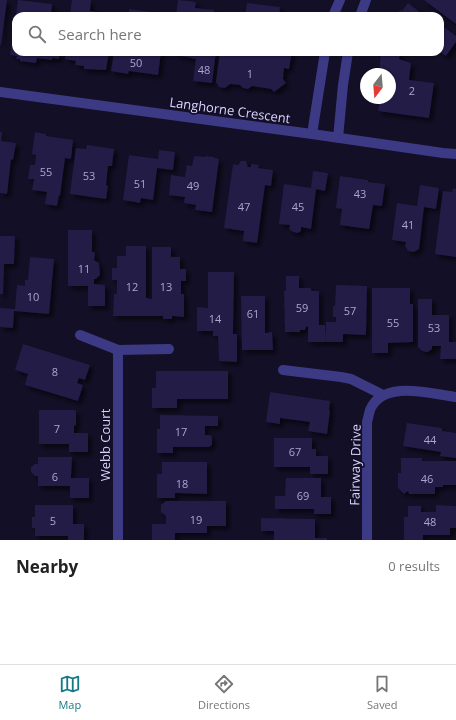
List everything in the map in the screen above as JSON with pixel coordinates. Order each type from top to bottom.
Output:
[{"type":"street","points":[[335,12],[340,0]]},
{"type":"street","points":[[362,12],[366,0]]},
{"type":"street","points":[[312,134],[324,56]]},
{"type":"street","points":[[338,138],[348,56]]},
{"type":"street","name":"Langhorne Crescent","points":[[0,92],[456,154]]},
{"type":"street","points":[[80,335],[118,350],[169,349]]},
{"type":"street","name":"Webb Court","points":[[118,350],[118,540]]},
{"type":"street","points":[[283,370],[341,377],[351,380],[382,395],[394,391],[406,390],[456,397]]},
{"type":"street","name":"Fairway Drive","points":[[367,540],[367,422],[370,410],[382,395]]},
{"type":"building","points":[[0,0],[7,0],[1,45],[0,45]]},
{"type":"building","points":[[18,0],[52,4],[51,12],[16,12]]},
{"type":"building","points":[[72,0],[91,0],[90,11],[96,12],[70,12]]},
{"type":"building","points":[[178,0],[196,2],[195,8],[214,10],[214,12],[176,12]]},
{"type":"building","points":[[424,0],[456,0],[456,24],[444,15],[444,12],[440,12]]},
{"type":"building","points":[[247,3],[280,7],[279,12],[246,12]]},
{"type":"building","points":[[408,3],[420,12],[399,12],[400,10],[402,11]]},
{"type":"building","points":[[129,9],[151,12],[129,12]]},
{"type":"building","points":[[444,27],[456,36],[456,42],[446,56],[444,55]]},
{"type":"building","points":[[12,42],[12,55],[10,55]]},
{"type":"building","points":[[17,56],[59,56],[59,59],[52,58],[52,60],[37,58],[36,63],[16,59]]},
{"type":"building","points":[[65,56],[108,56],[106,70],[84,69],[84,66],[75,65],[76,61],[65,59]]},
{"type":"building","points":[[114,56],[160,56],[158,75],[129,71],[128,74],[111,71]]},
{"type":"building","points":[[181,56],[215,56],[212,83],[193,81],[196,59]]},
{"type":"building","points":[[219,56],[291,56],[289,69],[284,68],[283,79],[286,83],[274,92],[271,89],[252,86],[248,89],[243,88],[240,85],[230,84],[225,88],[219,87],[216,82]]},
{"type":"building","points":[[381,56],[400,56],[399,59],[411,63],[409,80],[434,83],[429,118],[378,111],[379,104],[396,104],[396,68],[380,68]]},
{"type":"building","points":[[0,132],[2,132],[1,141],[16,143],[13,160],[11,159],[7,194],[0,193]]},
{"type":"building","points":[[35,132],[46,134],[46,136],[73,140],[71,159],[65,158],[60,196],[59,195],[57,206],[45,204],[47,192],[32,190],[34,179],[28,179],[30,165],[35,165],[36,155],[32,154]]},
{"type":"building","points":[[87,145],[114,149],[112,166],[108,166],[106,185],[108,186],[106,199],[70,194],[76,148],[86,149]]},
{"type":"building","points":[[159,150],[175,152],[173,170],[157,168],[153,200],[141,198],[140,203],[123,200],[129,155],[158,159]]},
{"type":"building","points":[[194,156],[214,157],[219,159],[212,212],[195,210],[196,205],[184,203],[185,197],[169,195],[171,175],[185,177],[187,165],[192,166]]},
{"type":"building","points":[[241,161],[246,161],[248,167],[251,167],[251,164],[259,165],[258,168],[273,170],[271,186],[265,185],[257,243],[243,241],[244,231],[224,228],[233,164],[238,165]]},
{"type":"building","points":[[313,171],[328,173],[325,191],[316,189],[311,229],[301,227],[301,231],[298,233],[293,232],[289,229],[290,225],[279,224],[284,184],[311,188]]},
{"type":"building","points":[[340,176],[385,184],[382,206],[373,205],[369,229],[340,225],[342,209],[336,208]]},
{"type":"building","points":[[420,185],[439,188],[436,209],[424,207],[419,249],[414,252],[408,251],[405,246],[406,242],[392,240],[397,203],[417,206]]},
{"type":"building","points":[[453,188],[456,189],[456,257],[435,254],[443,191],[452,192]]},
{"type":"building","points":[[68,230],[92,230],[92,252],[95,252],[94,260],[99,263],[100,275],[94,279],[94,284],[105,285],[105,306],[88,306],[88,286],[68,286]]},
{"type":"building","points":[[0,236],[15,236],[14,264],[4,264],[3,294],[0,294]]},
{"type":"building","points":[[126,246],[146,246],[146,298],[149,298],[149,316],[113,316],[114,294],[117,294],[117,280],[112,280],[112,268],[117,268],[117,256],[126,256]]},
{"type":"building","points":[[152,247],[171,247],[171,257],[180,257],[180,269],[186,269],[186,281],[181,281],[181,294],[184,294],[184,317],[172,316],[172,319],[163,319],[163,316],[149,316],[149,299],[152,299]]},
{"type":"building","points":[[30,257],[54,259],[49,314],[14,311],[13,328],[0,327],[0,308],[15,309],[17,285],[25,286],[25,280],[28,280]]},
{"type":"building","points":[[208,272],[234,272],[233,334],[237,334],[237,362],[219,361],[218,336],[213,336],[213,331],[197,331],[197,307],[208,308]]},
{"type":"building","points":[[286,276],[299,276],[299,288],[311,288],[311,291],[319,291],[319,325],[325,325],[325,342],[308,342],[308,326],[305,330],[300,330],[300,332],[285,332],[284,291],[286,291]]},
{"type":"building","points":[[336,285],[367,286],[366,335],[343,334],[343,342],[325,342],[326,322],[336,322],[336,317],[333,317],[333,306],[335,306]]},
{"type":"building","points":[[372,288],[410,288],[410,304],[413,304],[413,342],[388,343],[388,353],[372,353]]},
{"type":"building","points":[[241,296],[265,296],[265,333],[272,332],[273,350],[242,350]]},
{"type":"building","points":[[418,299],[432,299],[432,315],[449,315],[449,342],[456,342],[456,359],[440,359],[441,346],[432,346],[432,349],[428,352],[422,351],[418,347]]},
{"type":"building","points":[[23,344],[90,365],[85,380],[79,378],[77,383],[83,385],[78,401],[25,385],[28,374],[15,370]]},
{"type":"building","points":[[156,371],[228,371],[228,399],[177,399],[177,408],[152,408],[152,388],[156,388]]},
{"type":"building","points":[[270,392],[330,401],[327,434],[308,431],[310,422],[280,418],[280,424],[266,422]]},
{"type":"building","points":[[39,410],[76,410],[76,425],[74,426],[74,433],[88,433],[88,452],[69,452],[69,444],[39,444]]},
{"type":"building","points":[[160,415],[218,416],[218,426],[205,426],[205,435],[210,435],[212,437],[212,445],[209,447],[173,447],[173,453],[157,453],[157,429],[160,429]]},
{"type":"building","points":[[407,423],[442,428],[442,431],[456,433],[456,458],[440,456],[441,452],[403,446]]},
{"type":"building","points":[[274,438],[312,438],[312,449],[316,449],[316,456],[328,456],[328,474],[310,474],[310,467],[274,467]]},
{"type":"building","points":[[38,457],[72,457],[71,478],[89,478],[89,498],[70,498],[70,486],[38,486],[38,476],[35,476],[31,472],[31,467],[38,464]]},
{"type":"building","points":[[401,458],[422,458],[422,461],[456,461],[456,485],[443,485],[443,487],[435,487],[435,494],[409,494],[408,491],[404,494],[398,488],[398,473],[401,473]]},
{"type":"building","points":[[162,462],[207,462],[207,494],[175,493],[175,498],[157,498],[157,474],[162,474]]},
{"type":"building","points":[[286,478],[321,478],[321,497],[331,497],[331,514],[314,514],[314,509],[275,509],[275,496],[285,496]]},
{"type":"building","points":[[166,501],[226,501],[226,526],[207,526],[207,533],[175,533],[175,540],[152,540],[152,524],[166,524],[166,516],[161,512],[161,505]]},
{"type":"building","points":[[35,505],[73,505],[73,524],[84,524],[84,540],[68,540],[68,536],[35,536],[35,528],[32,528],[32,517],[35,517]]},
{"type":"building","points":[[436,505],[456,506],[456,528],[450,528],[450,535],[423,535],[423,540],[404,540],[404,517],[408,517],[408,506],[421,506],[421,512],[436,512]]},
{"type":"building","points":[[261,518],[315,519],[315,538],[327,538],[327,540],[274,540],[274,531],[261,531]]}]
